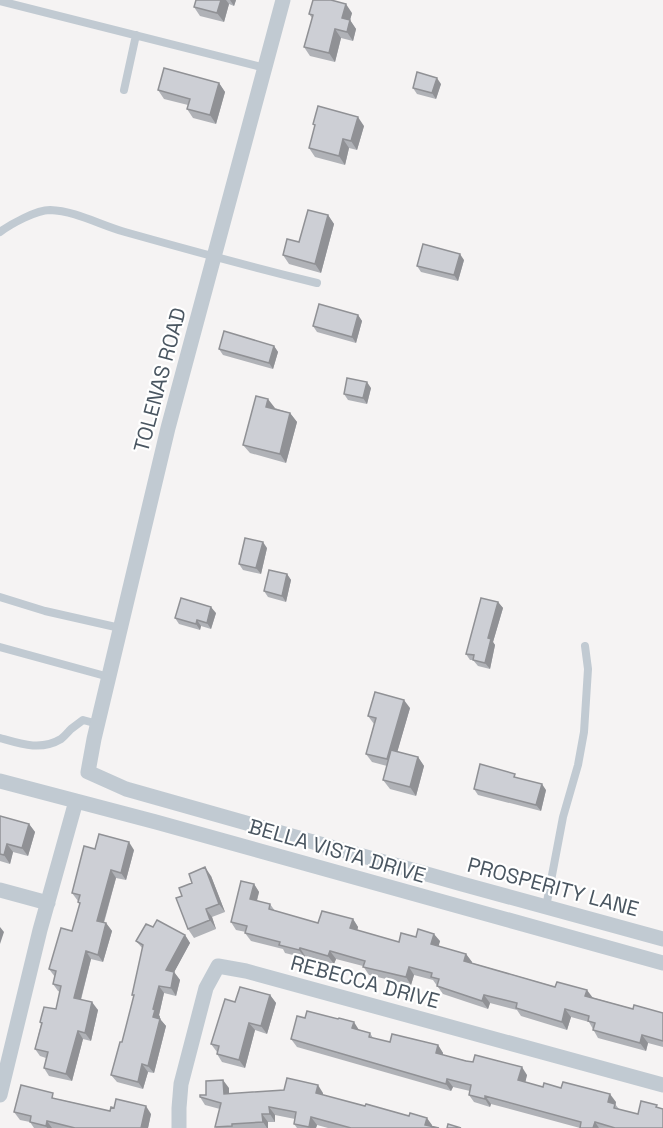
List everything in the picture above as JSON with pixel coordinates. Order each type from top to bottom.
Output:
[{"type":"street","name":"TOLENAS ROAD","points":[[88,772],[108,677],[168,428],[283,0]]},
{"type":"street","name":"PROSPERITY LANE","points":[[88,772],[126,789],[663,939]]},
{"type":"street","name":"BELLA VISTA DRIVE","points":[[0,781],[663,963]]},
{"type":"street","points":[[0,1095],[40,930],[76,801]]},
{"type":"street","points":[[0,890],[48,903]]},
{"type":"street","name":"REBECCA DRIVE","points":[[179,1128],[181,1084],[206,988],[218,966],[246,971],[663,1085]]},
{"type":"lane","points":[[0,1],[265,68]]},
{"type":"lane","points":[[124,90],[136,35]]},
{"type":"lane","points":[[0,232],[27,216],[47,210],[67,212],[112,228],[214,257],[317,283]]},
{"type":"lane","points":[[0,597],[120,628]]},
{"type":"lane","points":[[0,646],[108,677]]},
{"type":"lane","points":[[546,907],[563,816],[578,765],[584,732],[588,669],[585,646]]},
{"type":"lane","points":[[0,738],[40,747],[52,744],[64,737],[83,720],[98,724]]},
{"type":"building","points":[[196,0],[221,0],[217,13],[194,7]]},
{"type":"building","points":[[313,0],[331,0],[346,4],[342,18],[350,20],[347,32],[335,29],[329,53],[304,47],[313,15],[309,14]]},
{"type":"building","points":[[164,68],[219,83],[210,115],[187,109],[190,99],[158,90]]},
{"type":"building","points":[[417,72],[437,78],[432,93],[413,88]]},
{"type":"building","points":[[318,106],[358,117],[351,141],[343,139],[339,156],[309,148]]},
{"type":"building","points":[[308,210],[328,215],[315,264],[283,255],[287,239],[299,242]]},
{"type":"building","points":[[423,244],[460,254],[454,275],[417,266]]},
{"type":"building","points":[[319,304],[358,315],[352,337],[313,326]]},
{"type":"building","points":[[224,331],[274,346],[269,363],[219,349]]},
{"type":"building","points":[[347,378],[367,382],[363,398],[344,394]]},
{"type":"building","points":[[256,396],[268,399],[266,407],[290,413],[280,454],[243,445]]},
{"type":"building","points":[[245,538],[263,542],[256,568],[239,564]]},
{"type":"building","points":[[269,570],[287,574],[282,596],[264,591]]},
{"type":"building","points":[[181,598],[211,607],[207,623],[197,620],[196,624],[175,618]]},
{"type":"building","points":[[481,598],[498,602],[488,638],[491,639],[485,663],[473,660],[474,655],[466,654]]},
{"type":"building","points":[[375,692],[404,700],[387,759],[366,754],[376,718],[368,716]]},
{"type":"building","points":[[391,750],[418,757],[410,787],[383,780]]},
{"type":"building","points":[[480,764],[515,774],[514,777],[542,784],[536,805],[474,789]]},
{"type":"building","points":[[0,816],[29,824],[22,848],[7,844],[4,855],[0,854]]},
{"type":"building","points":[[99,834],[129,842],[121,873],[111,870],[97,921],[106,923],[98,955],[86,951],[74,998],[92,1002],[85,1033],[78,1031],[66,1074],[44,1068],[48,1052],[35,1049],[44,1007],[56,1009],[61,986],[53,984],[56,971],[49,969],[61,928],[72,931],[80,903],[78,902],[80,895],[72,893],[84,846],[95,849]]},
{"type":"building","points":[[205,867],[219,904],[206,909],[210,920],[188,929],[176,898],[182,896],[179,888],[192,883],[189,874]]},
{"type":"building","points":[[241,881],[254,884],[250,899],[270,904],[269,909],[318,923],[322,911],[353,919],[350,928],[399,942],[401,933],[416,937],[418,929],[434,934],[431,944],[466,954],[464,961],[555,987],[557,982],[587,990],[585,996],[633,1009],[634,1005],[663,1013],[663,1041],[642,1035],[640,1043],[593,1030],[595,1023],[588,1021],[589,1016],[565,1009],[562,1022],[516,1008],[517,1003],[484,995],[482,1001],[437,986],[439,979],[431,977],[432,973],[409,967],[406,977],[363,967],[365,961],[330,951],[328,956],[300,948],[299,950],[279,945],[280,942],[245,933],[247,926],[231,922]]},
{"type":"building","points":[[157,920],[185,935],[166,970],[174,972],[171,988],[159,986],[153,1017],[160,1019],[148,1066],[142,1064],[138,1082],[111,1075],[134,995],[132,995],[143,945],[136,941],[146,924],[153,927]]},
{"type":"building","points":[[240,987],[270,995],[261,1026],[249,1023],[239,1060],[217,1054],[219,1046],[211,1044],[225,999],[235,1002]]},
{"type":"building","points":[[307,1011],[354,1022],[352,1028],[370,1033],[369,1037],[390,1042],[392,1034],[438,1045],[436,1053],[466,1061],[473,1062],[475,1055],[522,1067],[518,1080],[543,1087],[544,1083],[561,1088],[563,1082],[610,1094],[608,1102],[615,1104],[614,1108],[638,1114],[641,1101],[657,1105],[656,1107],[663,1109],[663,1128],[615,1128],[595,1122],[593,1128],[580,1128],[581,1122],[485,1096],[485,1099],[469,1095],[471,1085],[447,1079],[446,1084],[291,1039],[297,1016],[305,1018]]},
{"type":"building","points":[[287,1078],[318,1085],[316,1093],[409,1116],[410,1113],[427,1118],[425,1125],[439,1128],[351,1128],[311,1117],[309,1127],[294,1124],[296,1112],[269,1107],[270,1114],[262,1114],[263,1122],[215,1127],[221,1103],[200,1097],[200,1095],[206,1095],[206,1081],[223,1080],[224,1094],[284,1090]]},
{"type":"building","points":[[21,1085],[53,1093],[52,1098],[110,1111],[111,1107],[114,1108],[116,1099],[146,1106],[141,1128],[75,1128],[47,1121],[46,1126],[30,1122],[31,1116],[14,1112]]},
{"type":"building","points":[[448,1124],[461,1128],[447,1128]]}]
